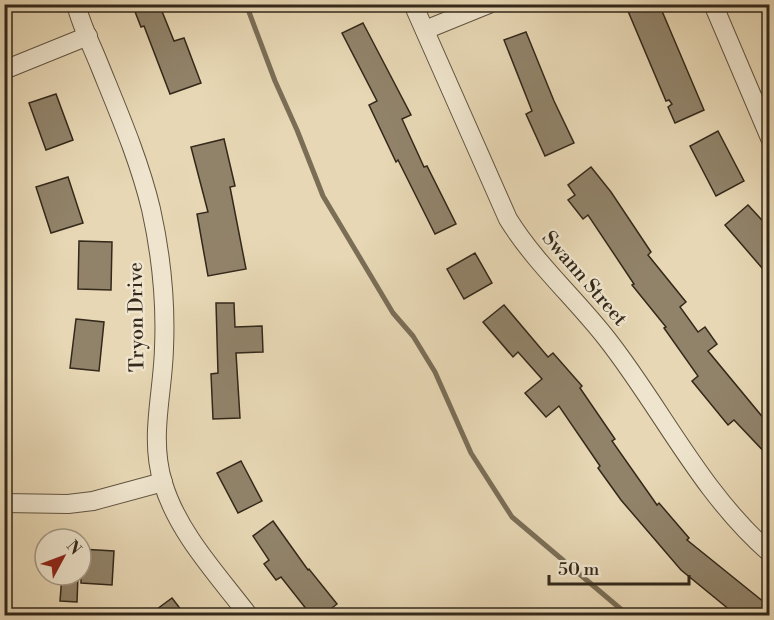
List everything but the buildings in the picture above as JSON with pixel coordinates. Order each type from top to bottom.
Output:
[{"type":"street","name":"Tryon Drive","points":[[76,4],[137,160],[151,209],[164,298],[164,349],[156,424],[156,450],[163,482],[176,514],[189,537],[249,615]]},
{"type":"street","name":"Swann Street","points":[[413,4],[508,219],[522,241],[537,261],[606,337],[644,389],[698,473],[722,503],[770,553]]},
{"type":"street","points":[[424,30],[489,4]]},
{"type":"street","points":[[713,4],[770,138]]},
{"type":"street","points":[[4,70],[88,36]]},
{"type":"street","points":[[4,503],[68,504],[93,501],[163,482]]},
{"type":"waterway","points":[[246,4],[323,196],[393,313],[413,336],[435,372],[471,453],[512,517],[629,616]]}]
